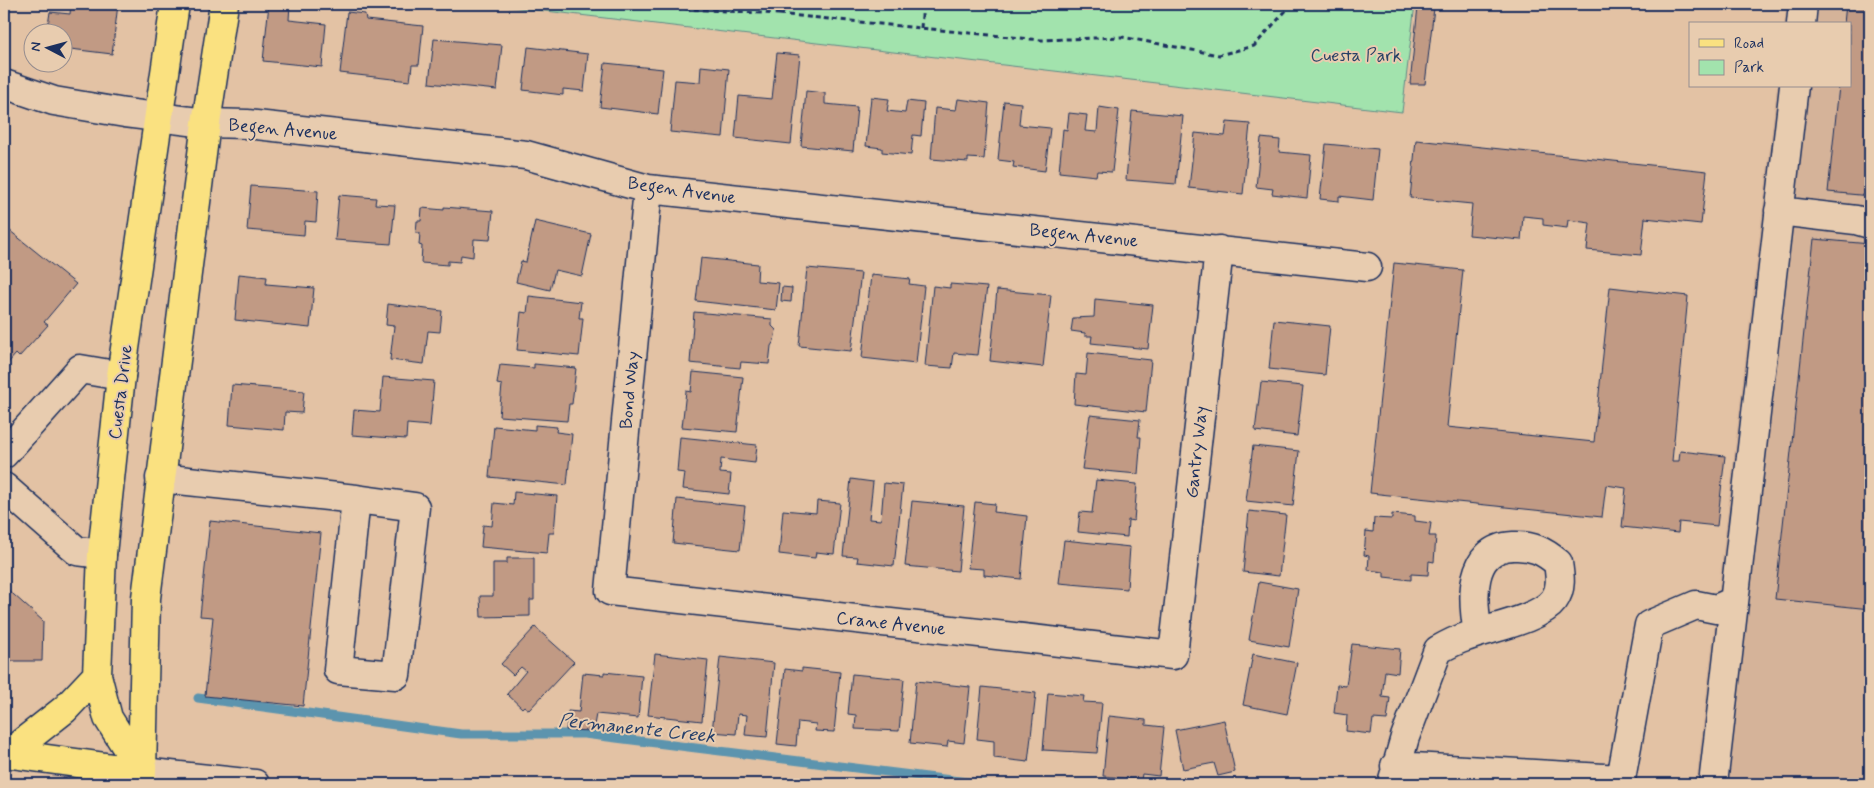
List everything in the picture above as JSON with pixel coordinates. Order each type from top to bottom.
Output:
[{"type":"main road","name":"Cuesta Drive","points":[[146,778],[108,718],[97,675],[102,554],[121,376],[175,4]]},
{"type":"main road","points":[[6,753],[146,778],[146,598],[206,123],[224,4]]},
{"type":"main road","points":[[6,753],[65,709],[97,675]]},
{"type":"street","points":[[1801,22],[1803,4]]},
{"type":"street","name":"Begen Avenue","points":[[4,84],[54,102],[159,118],[206,123],[247,124],[526,155],[648,189],[1367,267]]},
{"type":"street","points":[[1713,784],[1794,88]]},
{"type":"street","name":"Bond Way","points":[[610,591],[648,189]]},
{"type":"street","points":[[1779,211],[1856,220],[1870,224]]},
{"type":"street","name":"Gantry Way","points":[[1173,655],[1219,250]]},
{"type":"street","points":[[4,454],[80,370],[121,376]]},
{"type":"street","points":[[160,478],[356,499],[415,507],[396,675],[338,670],[356,499]]},
{"type":"street","points":[[4,487],[77,551],[102,554]]},
{"type":"street","name":"Crane Avenue","points":[[610,591],[1173,655]]},
{"type":"street","points":[[1478,633],[1438,650],[1393,775],[1621,779],[1649,625],[1696,605],[1716,609],[1734,601]]},
{"type":"street","points":[[146,778],[255,784]]},
{"type":"path","points":[[604,4],[779,14],[1041,40],[1122,37],[1219,55],[1254,46],[1292,4]]},
{"type":"path","points":[[779,14],[794,4]]},
{"type":"path","points":[[921,28],[923,4]]},
{"type":"shaded area","points":[[1787,4],[1870,4],[1870,784],[1696,784],[1777,88],[1852,88],[1852,22],[1784,22]]},
{"type":"green space","name":"Cuesta Park","points":[[486,4],[1415,4],[1402,112]]},
{"type":"building","points":[[71,4],[118,4],[112,54],[72,49],[72,22],[48,22],[50,12],[70,14]]},
{"type":"building","points":[[269,4],[290,4],[289,20],[326,24],[322,67],[263,61]]},
{"type":"building","points":[[1846,4],[1870,4],[1870,196],[1828,192],[1839,88],[1852,88],[1852,22],[1844,22]]},
{"type":"building","points":[[1418,6],[1434,8],[1425,84],[1410,84]]},
{"type":"building","points":[[347,12],[365,14],[366,20],[423,26],[419,65],[412,65],[410,81],[340,73]]},
{"type":"building","points":[[434,39],[502,45],[497,90],[429,83]]},
{"type":"building","points":[[528,47],[588,54],[584,91],[563,89],[563,95],[523,90]]},
{"type":"building","points":[[777,53],[800,55],[791,144],[735,138],[739,96],[772,99]]},
{"type":"building","points":[[605,63],[663,69],[658,114],[600,107]]},
{"type":"building","points":[[701,66],[729,69],[723,137],[670,132],[675,80],[700,82]]},
{"type":"building","points":[[806,91],[825,93],[825,104],[857,107],[853,151],[801,146]]},
{"type":"building","points":[[871,97],[889,99],[887,111],[905,113],[907,101],[924,103],[921,136],[913,135],[911,155],[882,152],[882,148],[866,146]]},
{"type":"building","points":[[958,99],[989,103],[984,159],[968,158],[968,162],[931,159],[935,108],[956,110]]},
{"type":"building","points":[[1004,101],[1021,103],[1019,125],[1050,128],[1045,171],[1013,167],[1014,162],[998,160]]},
{"type":"building","points":[[1099,107],[1119,110],[1112,172],[1097,171],[1096,176],[1059,172],[1063,129],[1067,130],[1069,113],[1087,115],[1085,131],[1097,132]]},
{"type":"building","points":[[1132,111],[1183,116],[1176,184],[1126,180]]},
{"type":"building","points":[[1227,122],[1250,124],[1243,194],[1189,188],[1195,133],[1225,136]]},
{"type":"building","points":[[1261,138],[1280,140],[1279,152],[1311,155],[1307,198],[1272,194],[1273,189],[1256,187]]},
{"type":"building","points":[[1416,140],[1707,171],[1701,224],[1645,218],[1641,255],[1587,250],[1590,223],[1568,220],[1567,228],[1543,225],[1543,218],[1523,216],[1521,240],[1469,235],[1472,204],[1410,198]]},
{"type":"building","points":[[1326,144],[1378,149],[1373,200],[1339,196],[1339,201],[1320,199]]},
{"type":"building","points":[[251,186],[318,191],[316,222],[305,221],[304,235],[247,230]]},
{"type":"building","points":[[339,195],[376,198],[375,204],[395,205],[391,244],[335,240]]},
{"type":"building","points":[[444,207],[493,211],[490,240],[474,239],[473,257],[461,255],[460,262],[448,261],[448,265],[421,263],[422,246],[419,245],[420,233],[416,233],[417,221],[421,221],[422,208],[444,210]]},
{"type":"building","points":[[535,221],[591,234],[582,276],[555,270],[550,290],[516,282],[521,261],[526,262]]},
{"type":"building","points":[[4,226],[76,284],[44,322],[48,325],[19,357],[16,354],[8,363],[4,360]]},
{"type":"building","points":[[1814,239],[1870,244],[1870,609],[1775,599]]},
{"type":"building","points":[[701,258],[758,264],[757,281],[779,283],[776,310],[696,301]]},
{"type":"building","points":[[1394,263],[1463,270],[1447,427],[1594,442],[1610,287],[1688,296],[1672,461],[1679,461],[1680,451],[1725,456],[1717,526],[1679,522],[1678,533],[1622,527],[1626,488],[1606,485],[1602,517],[1370,493]]},
{"type":"building","points":[[807,268],[861,273],[851,351],[799,346]]},
{"type":"building","points":[[239,274],[267,277],[266,284],[314,288],[310,328],[235,320]]},
{"type":"building","points":[[871,275],[910,279],[909,284],[924,286],[916,364],[862,358]]},
{"type":"building","points":[[950,284],[987,287],[978,355],[954,353],[952,368],[925,366],[933,286],[950,288]]},
{"type":"building","points":[[782,287],[792,288],[791,302],[781,301]]},
{"type":"building","points":[[997,290],[1051,295],[1043,367],[990,361]]},
{"type":"building","points":[[529,296],[581,302],[579,318],[583,318],[579,356],[517,350],[521,312],[527,313]]},
{"type":"building","points":[[1095,299],[1153,305],[1148,349],[1091,343],[1092,336],[1085,336],[1085,333],[1071,331],[1073,318],[1094,317]]},
{"type":"building","points":[[388,304],[442,311],[440,332],[428,331],[424,364],[390,360],[394,326],[386,325]]},
{"type":"building","points":[[694,312],[772,319],[772,326],[776,330],[771,346],[769,364],[741,362],[740,368],[690,363]]},
{"type":"building","points":[[1274,320],[1330,326],[1325,375],[1269,369]]},
{"type":"building","points":[[1088,353],[1151,360],[1146,412],[1074,404],[1076,374],[1086,375]]},
{"type":"building","points":[[534,364],[576,368],[572,404],[569,404],[567,421],[499,416],[502,385],[497,384],[500,365],[534,368]]},
{"type":"building","points":[[693,372],[743,377],[737,432],[682,427],[686,391],[691,392]]},
{"type":"building","points":[[383,377],[434,381],[430,426],[407,424],[406,439],[352,435],[354,410],[380,412]]},
{"type":"building","points":[[1261,382],[1303,386],[1297,436],[1255,431]]},
{"type":"building","points":[[232,385],[304,391],[302,413],[285,412],[284,430],[229,425]]},
{"type":"building","points":[[1090,415],[1140,420],[1138,437],[1141,437],[1138,474],[1082,469]]},
{"type":"building","points":[[535,425],[557,427],[556,432],[572,434],[567,485],[489,477],[494,426],[535,430]]},
{"type":"building","points":[[680,437],[757,445],[755,463],[721,459],[720,473],[731,474],[729,494],[683,489],[685,473],[677,472]]},
{"type":"building","points":[[1253,446],[1299,451],[1293,506],[1246,501]]},
{"type":"building","points":[[851,479],[873,482],[869,519],[881,520],[884,483],[903,485],[894,566],[857,562],[858,557],[843,556]]},
{"type":"building","points":[[1096,480],[1137,484],[1134,521],[1128,520],[1127,537],[1078,532],[1080,512],[1092,513]]},
{"type":"building","points":[[514,492],[557,496],[554,533],[549,533],[547,553],[481,547],[483,525],[492,526],[494,503],[513,505]]},
{"type":"building","points":[[677,499],[745,506],[740,550],[673,543]]},
{"type":"building","points":[[817,501],[840,503],[834,554],[816,552],[815,558],[779,554],[783,510],[816,513]]},
{"type":"building","points":[[912,501],[964,506],[958,571],[905,566]]},
{"type":"building","points":[[975,502],[995,504],[994,512],[1027,516],[1021,579],[984,575],[984,569],[968,568]]},
{"type":"building","points":[[1249,511],[1286,515],[1279,576],[1243,572]]},
{"type":"building","points":[[1392,514],[1415,516],[1415,521],[1431,523],[1429,536],[1436,536],[1434,562],[1429,561],[1428,575],[1411,574],[1411,580],[1384,577],[1384,572],[1368,570],[1369,556],[1364,555],[1366,531],[1373,532],[1374,518],[1392,519]]},
{"type":"building","points":[[210,521],[321,533],[303,706],[205,696],[213,617],[200,616]]},
{"type":"building","points":[[1064,540],[1130,547],[1127,589],[1059,583]]},
{"type":"building","points":[[507,558],[534,558],[534,600],[530,600],[530,616],[481,617],[480,596],[493,596],[493,563],[507,563]]},
{"type":"building","points":[[1259,582],[1298,589],[1289,647],[1249,640]]},
{"type":"building","points":[[4,586],[43,621],[42,661],[4,661]]},
{"type":"building","points":[[535,627],[574,662],[529,710],[524,706],[522,708],[507,694],[526,671],[521,667],[513,675],[501,664]]},
{"type":"building","points":[[1352,644],[1400,649],[1398,673],[1385,671],[1382,697],[1390,698],[1387,720],[1373,719],[1371,734],[1346,731],[1347,715],[1334,713],[1337,685],[1346,686]]},
{"type":"building","points":[[655,654],[708,660],[702,721],[648,715]]},
{"type":"building","points":[[1253,654],[1297,663],[1287,714],[1243,705]]},
{"type":"building","points":[[720,657],[774,663],[767,737],[745,735],[747,715],[738,714],[736,734],[712,732]]},
{"type":"building","points":[[802,668],[840,672],[834,732],[815,731],[816,724],[798,722],[796,746],[777,744],[785,669],[802,671]]},
{"type":"building","points":[[604,672],[642,676],[638,718],[596,714],[593,731],[566,730],[568,711],[579,712],[583,673],[604,675]]},
{"type":"building","points":[[852,674],[904,679],[899,731],[855,729],[856,715],[848,714]]},
{"type":"building","points":[[916,681],[970,687],[964,743],[948,741],[947,747],[910,743]]},
{"type":"building","points":[[982,687],[1036,693],[1028,762],[994,758],[994,741],[977,739]]},
{"type":"building","points":[[1048,693],[1084,696],[1083,702],[1102,703],[1097,753],[1043,750]]},
{"type":"building","points":[[1109,716],[1146,720],[1146,725],[1164,727],[1159,776],[1142,774],[1141,780],[1103,776]]},
{"type":"building","points":[[1224,720],[1235,772],[1218,776],[1214,763],[1183,769],[1175,730]]},
{"type":"waterway","name":"Permanente Creek","points":[[198,698],[461,734],[584,734],[983,784]]}]
